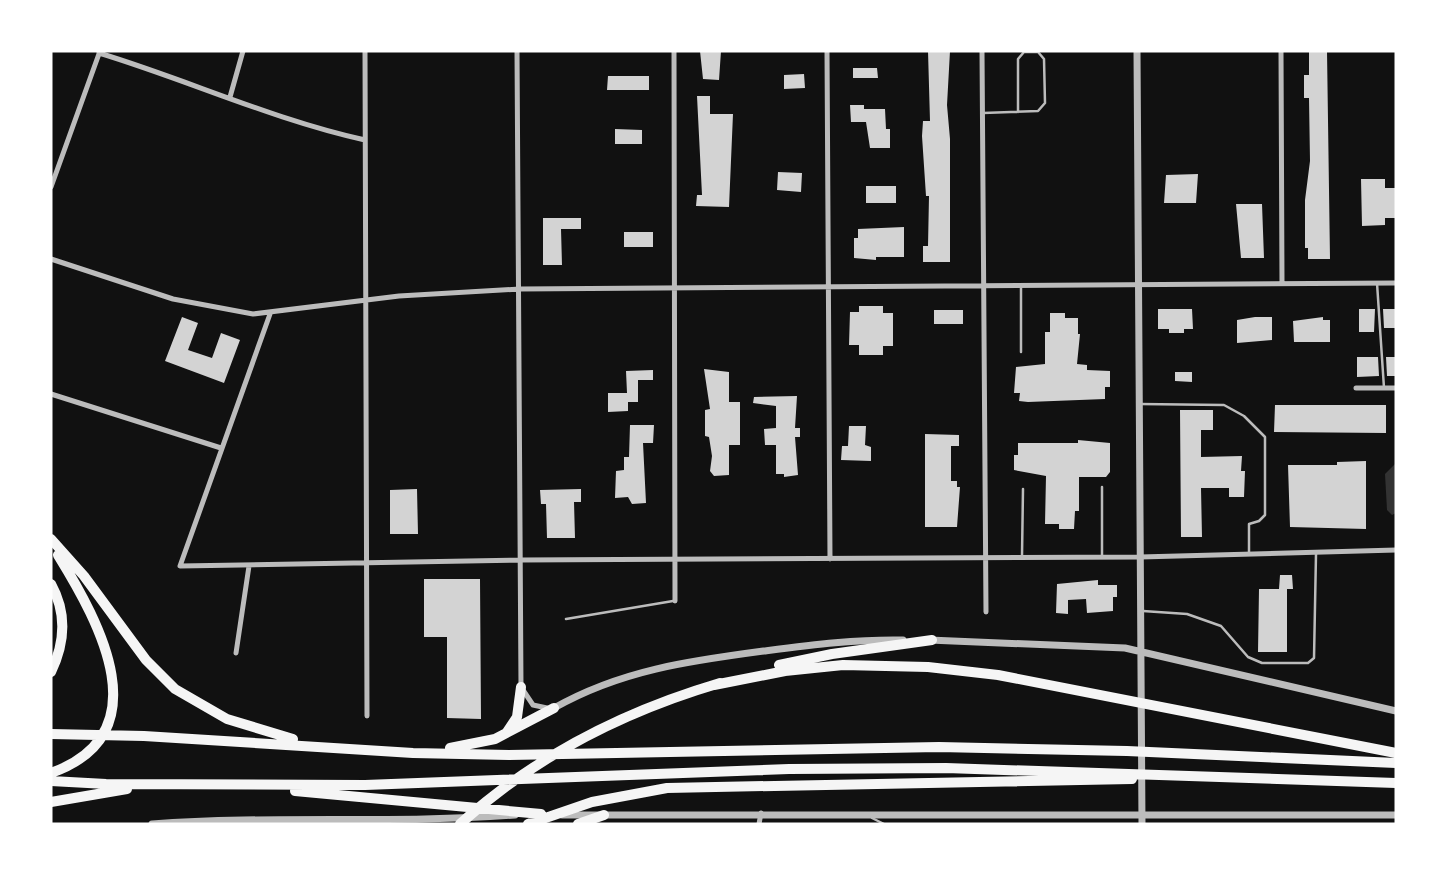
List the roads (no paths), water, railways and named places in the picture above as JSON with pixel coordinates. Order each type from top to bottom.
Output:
[{"type":"highway","points":[[51,541],[84,576],[146,660],[175,689],[199,706],[237,723],[327,747]]},
{"type":"highway","points":[[51,541],[97,628],[113,668],[115,689],[110,716],[97,741],[76,761],[51,773]]},
{"type":"highway","points":[[51,584],[63,626],[61,643],[51,672]]},
{"type":"highway","points":[[460,824],[524,774],[604,728],[714,685],[832,654],[932,640]]},
{"type":"highway","points":[[714,685],[785,671],[872,664],[998,675],[1396,753]]},
{"type":"highway","points":[[504,735],[517,717],[521,687]]},
{"type":"highway","points":[[413,752],[473,745],[504,735],[554,708]]},
{"type":"highway","points":[[52,734],[144,736],[413,752],[547,754],[928,747],[1127,751],[1396,763]]},
{"type":"highway","points":[[51,786],[464,783],[789,769],[1251,777],[1396,783]]},
{"type":"highway","points":[[528,824],[592,802],[642,791],[720,786],[1127,776]]},
{"type":"highway","points":[[51,781],[106,784]]},
{"type":"highway","points":[[51,802],[164,784]]},
{"type":"highway","points":[[229,784],[541,814]]},
{"type":"highway","points":[[578,824],[603,820]]},
{"type":"street","points":[[230,97],[243,51]]},
{"type":"street","points":[[365,51],[367,716]]},
{"type":"street","points":[[517,51],[521,687],[533,705],[554,708],[600,685],[661,666],[842,642],[932,640],[1099,645],[1139,651],[1396,711]]},
{"type":"street","points":[[674,51],[675,601]]},
{"type":"street","points":[[827,51],[830,559]]},
{"type":"street","points":[[982,51],[986,612]]},
{"type":"street","points":[[1137,51],[1142,824]]},
{"type":"street","points":[[1281,51],[1282,283]]},
{"type":"street","points":[[51,187],[100,52],[281,117],[365,140]]},
{"type":"street","points":[[51,259],[197,305],[236,313],[270,314],[365,300],[520,289],[1396,283]]},
{"type":"street","points":[[270,314],[180,566],[521,559],[1140,557],[1396,550]]},
{"type":"street","points":[[1356,388],[1396,388]]},
{"type":"street","points":[[51,394],[221,448]]},
{"type":"street","points":[[236,653],[249,566]]},
{"type":"street","points":[[759,824],[761,813]]},
{"type":"street","points":[[152,824],[432,820],[541,814],[603,820],[761,813],[1396,814]]},
{"type":"lane","points":[[983,113],[1018,112],[1038,111],[1045,103],[1044,59],[1038,52],[1024,52],[1018,59],[1018,112]]},
{"type":"lane","points":[[1377,283],[1384,388]]},
{"type":"lane","points":[[1021,287],[1021,352]]},
{"type":"lane","points":[[1139,404],[1224,405],[1244,416],[1265,437],[1265,515],[1259,521],[1249,524],[1249,555]]},
{"type":"lane","points":[[1102,487],[1102,557]]},
{"type":"lane","points":[[1023,489],[1023,557]]},
{"type":"lane","points":[[1140,611],[1187,614],[1221,626],[1248,657],[1262,663],[1308,663],[1314,658],[1316,554]]},
{"type":"lane","points":[[566,618],[675,601]]},
{"type":"lane","points":[[863,813],[884,824]]},
{"type":"lane","points":[[1360,814],[1360,824]]}]
